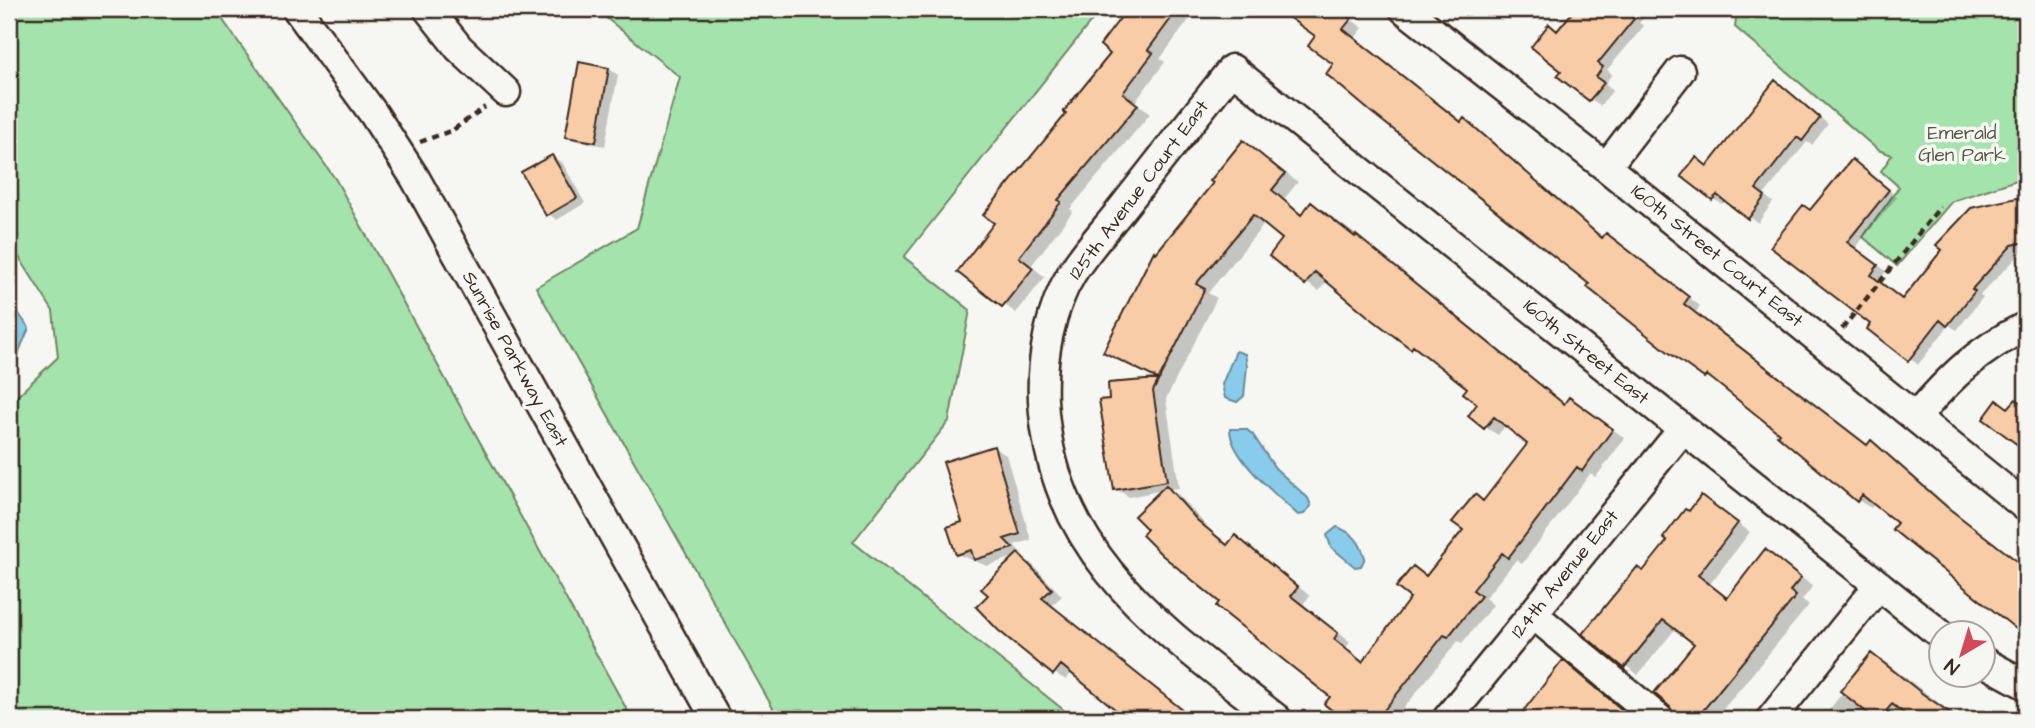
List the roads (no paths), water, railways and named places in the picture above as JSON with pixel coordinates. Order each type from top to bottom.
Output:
[{"type":"street","name":"Sunrise Parkway East","points":[[298,9],[373,113],[415,178],[716,719]]},
{"type":"street","points":[[428,9],[459,48],[506,92]]},
{"type":"street","name":"160th Street Court East","points":[[1404,9],[1606,167],[2026,507]]},
{"type":"street","name":"160th Street East","points":[[1232,69],[1926,622]]},
{"type":"street","name":"125th Avenue Court East","points":[[1232,69],[1072,273],[1046,343],[1042,383],[1045,429],[1058,480],[1079,532],[1130,598],[1160,627],[1277,719]]},
{"type":"street","points":[[1606,167],[1680,71]]},
{"type":"street","points":[[1916,417],[1944,385],[1990,344],[2026,326]]},
{"type":"street","name":"124th Avenue East","points":[[1447,719],[1683,429]]},
{"type":"street","points":[[1770,719],[1879,585]]},
{"type":"street","points":[[1533,614],[1659,719]]},
{"type":"street","points":[[1996,668],[2026,685]]},
{"type":"water","points":[[9,300],[29,328],[17,356],[9,358]]},
{"type":"water","points":[[1236,351],[1245,354],[1247,366],[1244,396],[1237,402],[1225,398],[1222,384]]},
{"type":"water","points":[[1230,429],[1246,429],[1253,435],[1275,468],[1308,498],[1311,506],[1304,514],[1298,515],[1256,476],[1238,452]]},
{"type":"water","points":[[1337,527],[1352,535],[1358,542],[1365,558],[1361,566],[1355,567],[1331,547],[1327,535]]},
{"type":"park label","name":"Emerald Glen Park","points":[[1962,144]]}]
